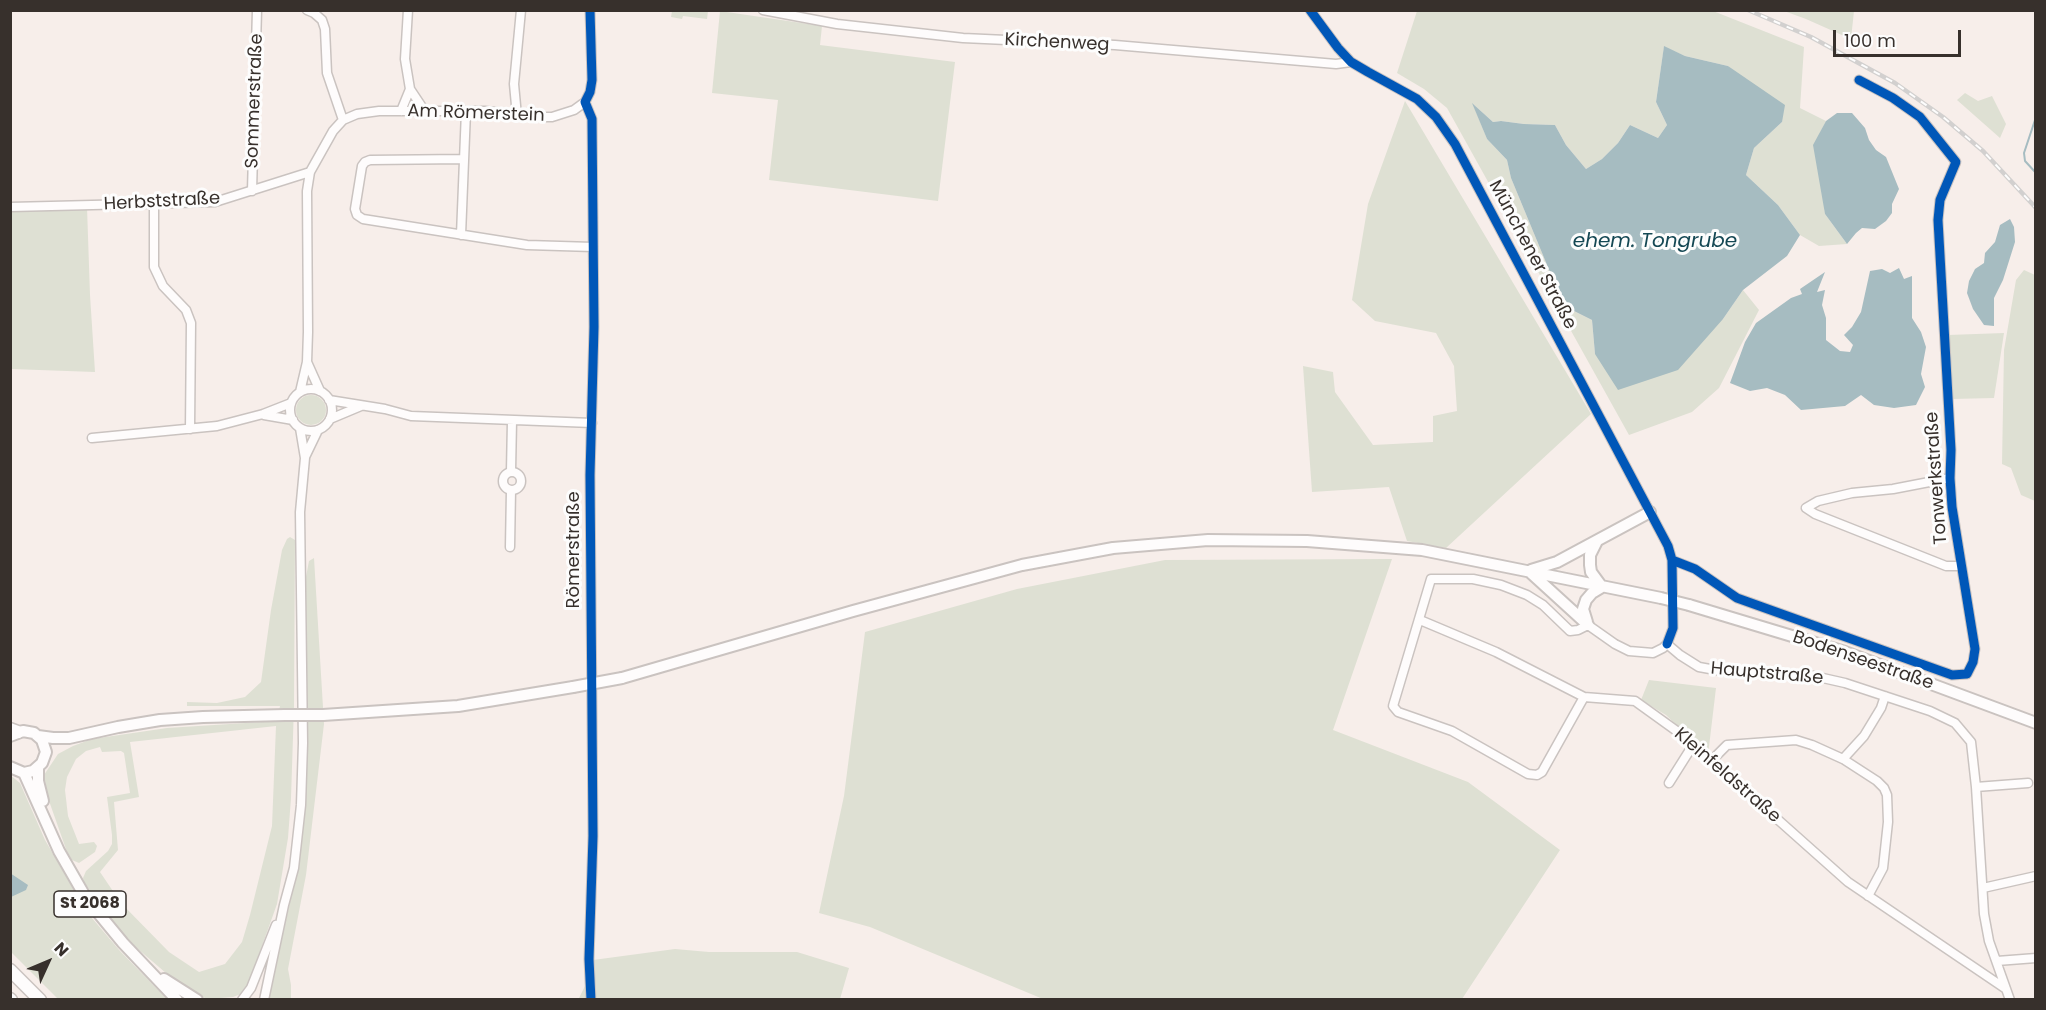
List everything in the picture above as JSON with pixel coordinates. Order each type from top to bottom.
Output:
[{"type":"highway","points":[[10,970],[40,999]]},
{"type":"main road","points":[[1528,571],[1557,562],[1650,512]]},
{"type":"main road","name":"Bodenseestraße","points":[[69,738],[160,720],[324,715],[458,706],[573,687],[622,678],[853,611],[1022,566],[1113,548],[1208,540],[1307,541],[1422,550],[1661,598],[1845,652],[2036,723]]},
{"type":"main road","points":[[1588,625],[1583,609],[1586,600],[1602,586],[1591,572],[1590,565],[1590,555],[1597,541]]},
{"type":"main road","points":[[1528,571],[1588,625]]},
{"type":"main road","points":[[13,732],[28,731],[38,736],[69,738]]},
{"type":"main road","points":[[38,736],[46,752],[40,766]]},
{"type":"main road","points":[[10,767],[24,773],[40,766],[55,749],[69,738]]},
{"type":"main road","name":"St 2068","points":[[40,766],[38,781],[50,828]]},
{"type":"main road","name":"St 2068","points":[[24,773],[59,851],[86,898],[123,943],[177,999]]},
{"type":"main road","name":"St 2068","points":[[148,968],[197,999]]},
{"type":"street","name":"Sommerstraße","points":[[252,191],[257,10]]},
{"type":"street","points":[[92,438],[217,426],[263,414],[291,403],[300,392],[307,362],[309,306],[307,191],[310,172],[321,149],[343,120],[327,73],[326,29],[322,20],[307,10]]},
{"type":"street","points":[[408,10],[405,59],[410,89],[424,110]]},
{"type":"street","points":[[517,116],[514,84],[521,10]]},
{"type":"street","points":[[585,102],[592,80],[590,10]]},
{"type":"street","name":"Kirchenweg","points":[[763,10],[837,24],[963,39],[1115,45],[1336,64],[1351,62]]},
{"type":"street","name":"Münchener Straße","points":[[1310,10],[1351,62],[1418,99],[1436,117],[1455,144],[1668,546],[1672,560]]},
{"type":"street","name":"Tonwerkstraße","points":[[1672,560],[1695,569],[1737,598],[1952,675],[1961,675],[1970,670],[1975,649],[1952,507],[1938,220],[1940,200],[1956,162],[1920,117],[1893,98],[1859,80]]},
{"type":"street","points":[[400,111],[410,89]]},
{"type":"street","name":"Am Römerstein","points":[[343,120],[357,114],[424,110],[485,111],[517,116],[552,117],[574,110],[585,102]]},
{"type":"street","name":"Römerstraße","points":[[585,102],[592,119],[594,327],[590,476],[593,836],[589,959],[591,999]]},
{"type":"street","points":[[461,235],[466,111]]},
{"type":"street","points":[[464,159],[370,160],[362,166],[357,215],[363,219],[527,245],[593,248]]},
{"type":"street","name":"Herbststraße","points":[[10,207],[215,202],[310,172]]},
{"type":"street","points":[[154,205],[154,267],[163,286],[186,310],[190,323],[190,429]]},
{"type":"street","points":[[300,428],[318,430],[327,424],[332,413],[329,400],[320,391],[307,362]]},
{"type":"street","points":[[300,392],[320,391]]},
{"type":"street","points":[[329,400],[385,409],[411,416],[592,423]]},
{"type":"street","points":[[264,999],[294,868],[302,806],[300,512],[305,458],[300,428],[291,415],[291,403]]},
{"type":"street","points":[[330,419],[361,406]]},
{"type":"street","points":[[263,414],[293,420]]},
{"type":"street","points":[[511,471],[512,421]]},
{"type":"street","points":[[305,458],[318,430]]},
{"type":"street","points":[[511,471],[520,475],[522,481],[519,487],[511,490],[506,488],[503,479],[511,471]]},
{"type":"street","points":[[1950,478],[1893,489],[1852,493],[1818,501],[1806,508],[1815,514],[1946,566],[1960,566]]},
{"type":"street","points":[[510,547],[511,490]]},
{"type":"street","points":[[1584,697],[1542,772],[1537,775],[1528,774],[1452,730],[1398,712],[1393,706],[1431,579],[1473,579],[1501,585],[1543,604],[1570,631],[1588,625],[1629,651],[1653,653],[1667,644],[1673,628],[1672,560]]},
{"type":"street","name":"Kleinfeldstraße","points":[[1420,620],[1496,652],[1584,697],[1635,701],[1693,744],[1848,882],[2006,989]]},
{"type":"street","name":"Hauptstraße","points":[[1667,644],[1699,667],[1721,672],[1814,676],[1885,696],[1930,711],[1955,723],[1971,742],[1984,914],[1989,941],[2010,999]]},
{"type":"street","points":[[1843,759],[1864,736],[1881,708],[1885,696]]},
{"type":"street","points":[[1711,760],[1727,745],[1796,740],[1843,759],[1877,780],[1887,795],[1888,822],[1883,868],[1868,896]]},
{"type":"street","points":[[1669,783],[1693,744]]},
{"type":"street","points":[[1976,787],[2028,783]]},
{"type":"street","points":[[1983,888],[2036,876]]},
{"type":"street","points":[[242,999],[251,988],[284,905]]},
{"type":"street","points":[[1997,961],[2036,958]]},
{"type":"shaded area","points":[[672,11],[708,11],[707,19],[683,16],[682,19],[671,17]]},
{"type":"shaded area","points":[[720,11],[822,26],[820,45],[955,62],[938,201],[769,180],[778,100],[712,93]]},
{"type":"shaded area","points":[[1417,11],[1713,11],[1804,47],[1800,108],[1826,121],[1820,133],[1825,214],[1847,244],[1819,246],[1800,235],[1778,205],[1746,175],[1754,148],[1782,122],[1728,66],[1685,56],[1664,47],[1656,102],[1667,125],[1658,138],[1630,125],[1618,143],[1602,159],[1586,169],[1566,145],[1555,125],[1493,122],[1473,104],[1487,139],[1507,160],[1511,178],[1564,306],[1592,320],[1595,354],[1723,319],[1743,290],[1759,310],[1719,388],[1692,412],[1629,435],[1447,108],[1424,89],[1397,73]]},
{"type":"shaded area","points":[[1784,11],[1854,11],[1851,39],[1806,19]]},
{"type":"shaded area","points":[[1965,93],[1978,101],[1992,96],[2006,124],[2000,138],[1957,100]]},
{"type":"shaded area","points":[[1405,101],[1591,414],[1446,548],[1407,541],[1389,487],[1312,492],[1303,366],[1333,372],[1335,392],[1373,445],[1433,442],[1433,416],[1457,411],[1454,366],[1436,333],[1375,321],[1352,300],[1368,204]]},
{"type":"shaded area","points":[[87,207],[95,372],[11,369],[11,209]]},
{"type":"shaded area","points":[[2024,270],[2035,275],[2035,501],[2021,495],[2011,468],[2002,464],[2004,350],[2016,280]]},
{"type":"shaded area","points":[[2004,333],[1994,398],[1952,399],[1948,335]]},
{"type":"shaded area","points":[[311,395],[317,396],[325,404],[325,416],[317,424],[311,425],[305,424],[297,416],[296,410],[297,404],[305,396]]},
{"type":"shaded area","points":[[290,537],[295,540],[294,706],[288,838],[277,904],[247,988],[241,994],[233,997],[209,999],[198,996],[181,986],[131,943],[112,922],[84,882],[86,871],[108,851],[112,844],[107,797],[130,793],[124,753],[121,751],[102,752],[100,747],[86,751],[76,759],[67,777],[65,790],[68,816],[79,844],[94,842],[97,846],[95,852],[79,863],[72,860],[67,852],[48,798],[44,775],[58,754],[92,739],[167,728],[277,721],[280,706],[187,706],[187,702],[217,703],[245,697],[261,682],[271,610],[282,550]],"holes":[[[276,726],[272,826],[242,942],[225,964],[199,972],[169,952],[121,903],[100,872],[118,850],[114,802],[139,797],[130,742]]]},
{"type":"shaded area","points":[[314,558],[324,724],[306,875],[288,969],[291,999],[268,1000],[293,889],[304,804],[305,582],[309,561]]},
{"type":"shaded area","points":[[1392,559],[1333,730],[1468,782],[1560,850],[1462,999],[1043,999],[870,927],[819,913],[844,796],[865,632],[1017,589],[1165,560]]},
{"type":"shaded area","points":[[1649,680],[1716,688],[1708,755],[1666,715],[1641,700]]},
{"type":"shaded area","points":[[10,775],[20,783],[45,840],[86,911],[120,951],[167,999],[58,999],[11,952]]},
{"type":"shaded area","points":[[675,949],[709,952],[797,952],[849,968],[840,999],[578,1000],[585,986],[592,988],[593,960]]},
{"type":"water","name":"ehem. Tongrube","points":[[1664,46],[1685,56],[1728,66],[1785,105],[1782,122],[1754,148],[1746,175],[1778,205],[1800,235],[1787,256],[1743,290],[1723,319],[1678,370],[1618,390],[1595,354],[1592,320],[1564,306],[1511,178],[1507,160],[1487,139],[1472,103],[1493,122],[1555,125],[1566,145],[1586,169],[1602,159],[1618,143],[1630,125],[1658,138],[1667,125],[1656,102]]},
{"type":"water","points":[[1837,113],[1852,113],[1865,128],[1876,150],[1886,157],[1899,189],[1892,204],[1892,213],[1886,221],[1875,229],[1862,228],[1847,244],[1825,214],[1813,145],[1826,121]]},
{"type":"water","points":[[2010,219],[2014,227],[2015,242],[2003,280],[1994,298],[1994,326],[1984,325],[1973,309],[1967,293],[1969,281],[1975,269],[1984,263],[1985,253],[1995,242],[2000,225]]},
{"type":"water","points":[[1899,268],[1904,279],[1912,276],[1912,318],[1921,332],[1926,347],[1921,374],[1925,387],[1916,405],[1894,408],[1874,405],[1861,395],[1845,406],[1801,410],[1785,395],[1767,388],[1750,391],[1730,383],[1745,342],[1756,323],[1791,298],[1802,294],[1800,289],[1825,272],[1817,292],[1825,290],[1822,305],[1826,318],[1826,340],[1840,351],[1850,352],[1853,345],[1844,335],[1861,312],[1870,271],[1882,269],[1890,273]]},
{"type":"water","points":[[10,873],[28,885],[26,890],[11,897]]},
{"type":"waterway","points":[[2036,117],[2024,153],[2025,161],[2036,173]]},
{"type":"railway","points":[[1748,10],[1811,37],[1895,83],[1943,117],[1983,151],[2036,208]]},
{"type":"cycle path","points":[[590,10],[592,80],[585,102],[592,119],[594,327],[590,475],[593,836],[589,959],[591,1000]]},
{"type":"cycle path","points":[[1310,10],[1351,62],[1417,99],[1436,117],[1455,144],[1668,546],[1672,560],[1673,628],[1667,644]]},
{"type":"cycle path","points":[[1672,560],[1695,569],[1737,598],[1952,675],[1967,674],[1973,662],[1975,649],[1952,507],[1938,220],[1940,200],[1956,162],[1920,117],[1893,98],[1859,80]]}]
